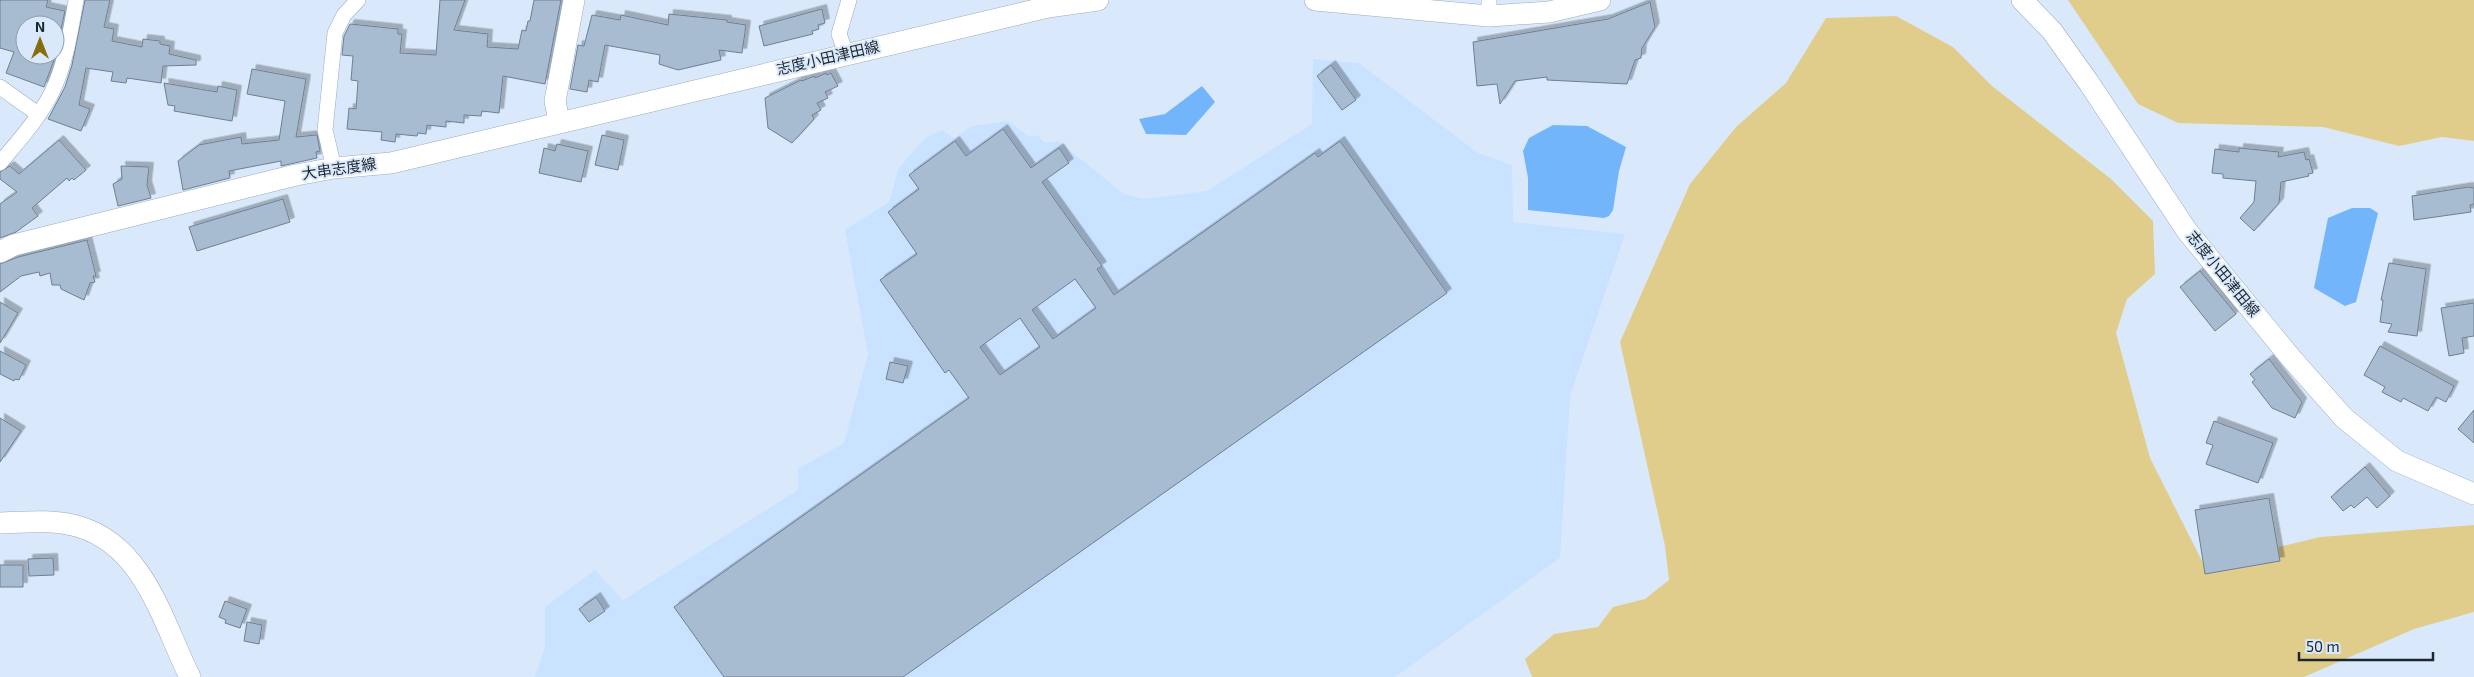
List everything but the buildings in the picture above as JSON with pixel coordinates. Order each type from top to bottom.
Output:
[{"type":"main road","points":[[559,121],[554,101],[574,0]]},
{"type":"main road","name":"志度小田津田線","points":[[559,121],[846,54],[1048,4],[1098,0]]},
{"type":"main road","points":[[1315,0],[1548,12],[1600,0]]},
{"type":"main road","name":"志度小田津田線","points":[[2022,0],[2052,31],[2089,83],[2187,231],[2291,358],[2344,418],[2397,461],[2474,494]]},
{"type":"main road","name":"大串志度線","points":[[0,252],[14,245],[296,175],[334,168],[391,162],[559,121]]},
{"type":"main road","points":[[0,523],[45,521],[80,526],[108,539],[132,562],[160,610],[190,677]]},
{"type":"street","points":[[0,163],[38,114],[56,85],[68,48],[76,0]]},
{"type":"street","points":[[334,168],[325,130],[335,33],[344,16],[358,0]]},
{"type":"street","points":[[846,54],[839,34],[849,0]]},
{"type":"street","points":[[0,87],[38,114]]},
{"type":"shaded area","points":[[2068,0],[2474,0],[2474,141],[2442,137],[2399,146],[2323,127],[2178,123],[2138,104]]},
{"type":"shaded area","points":[[1896,16],[1953,47],[1992,86],[2111,179],[2153,221],[2155,274],[2127,299],[2116,333],[2150,458],[2204,565],[2320,537],[2474,525],[2474,612],[2414,629],[2304,677],[1532,677],[1525,659],[1554,634],[1598,627],[1613,607],[1645,599],[1669,580],[1665,546],[1620,342],[1690,184],[1736,127],[1786,83],[1826,18]]},
{"type":"shaded area","points":[[1313,59],[1359,63],[1478,153],[1512,165],[1513,222],[1625,234],[1570,396],[1560,558],[1395,677],[535,677],[545,647],[545,607],[595,570],[623,600],[798,490],[798,469],[844,443],[868,354],[845,230],[889,202],[899,168],[925,138],[942,130],[954,138],[972,126],[1008,121],[1030,137],[1037,135],[1045,143],[1058,141],[1124,194],[1144,199],[1207,191],[1312,124]]},
{"type":"water","points":[[1202,86],[1215,102],[1186,135],[1146,134],[1139,119],[1165,114]]},
{"type":"water","points":[[1553,125],[1587,126],[1626,147],[1619,171],[1613,210],[1609,216],[1604,218],[1528,210],[1528,178],[1523,151],[1529,138]]},
{"type":"water","points":[[2352,208],[2370,208],[2378,213],[2356,302],[2345,306],[2314,288],[2328,218]]}]
